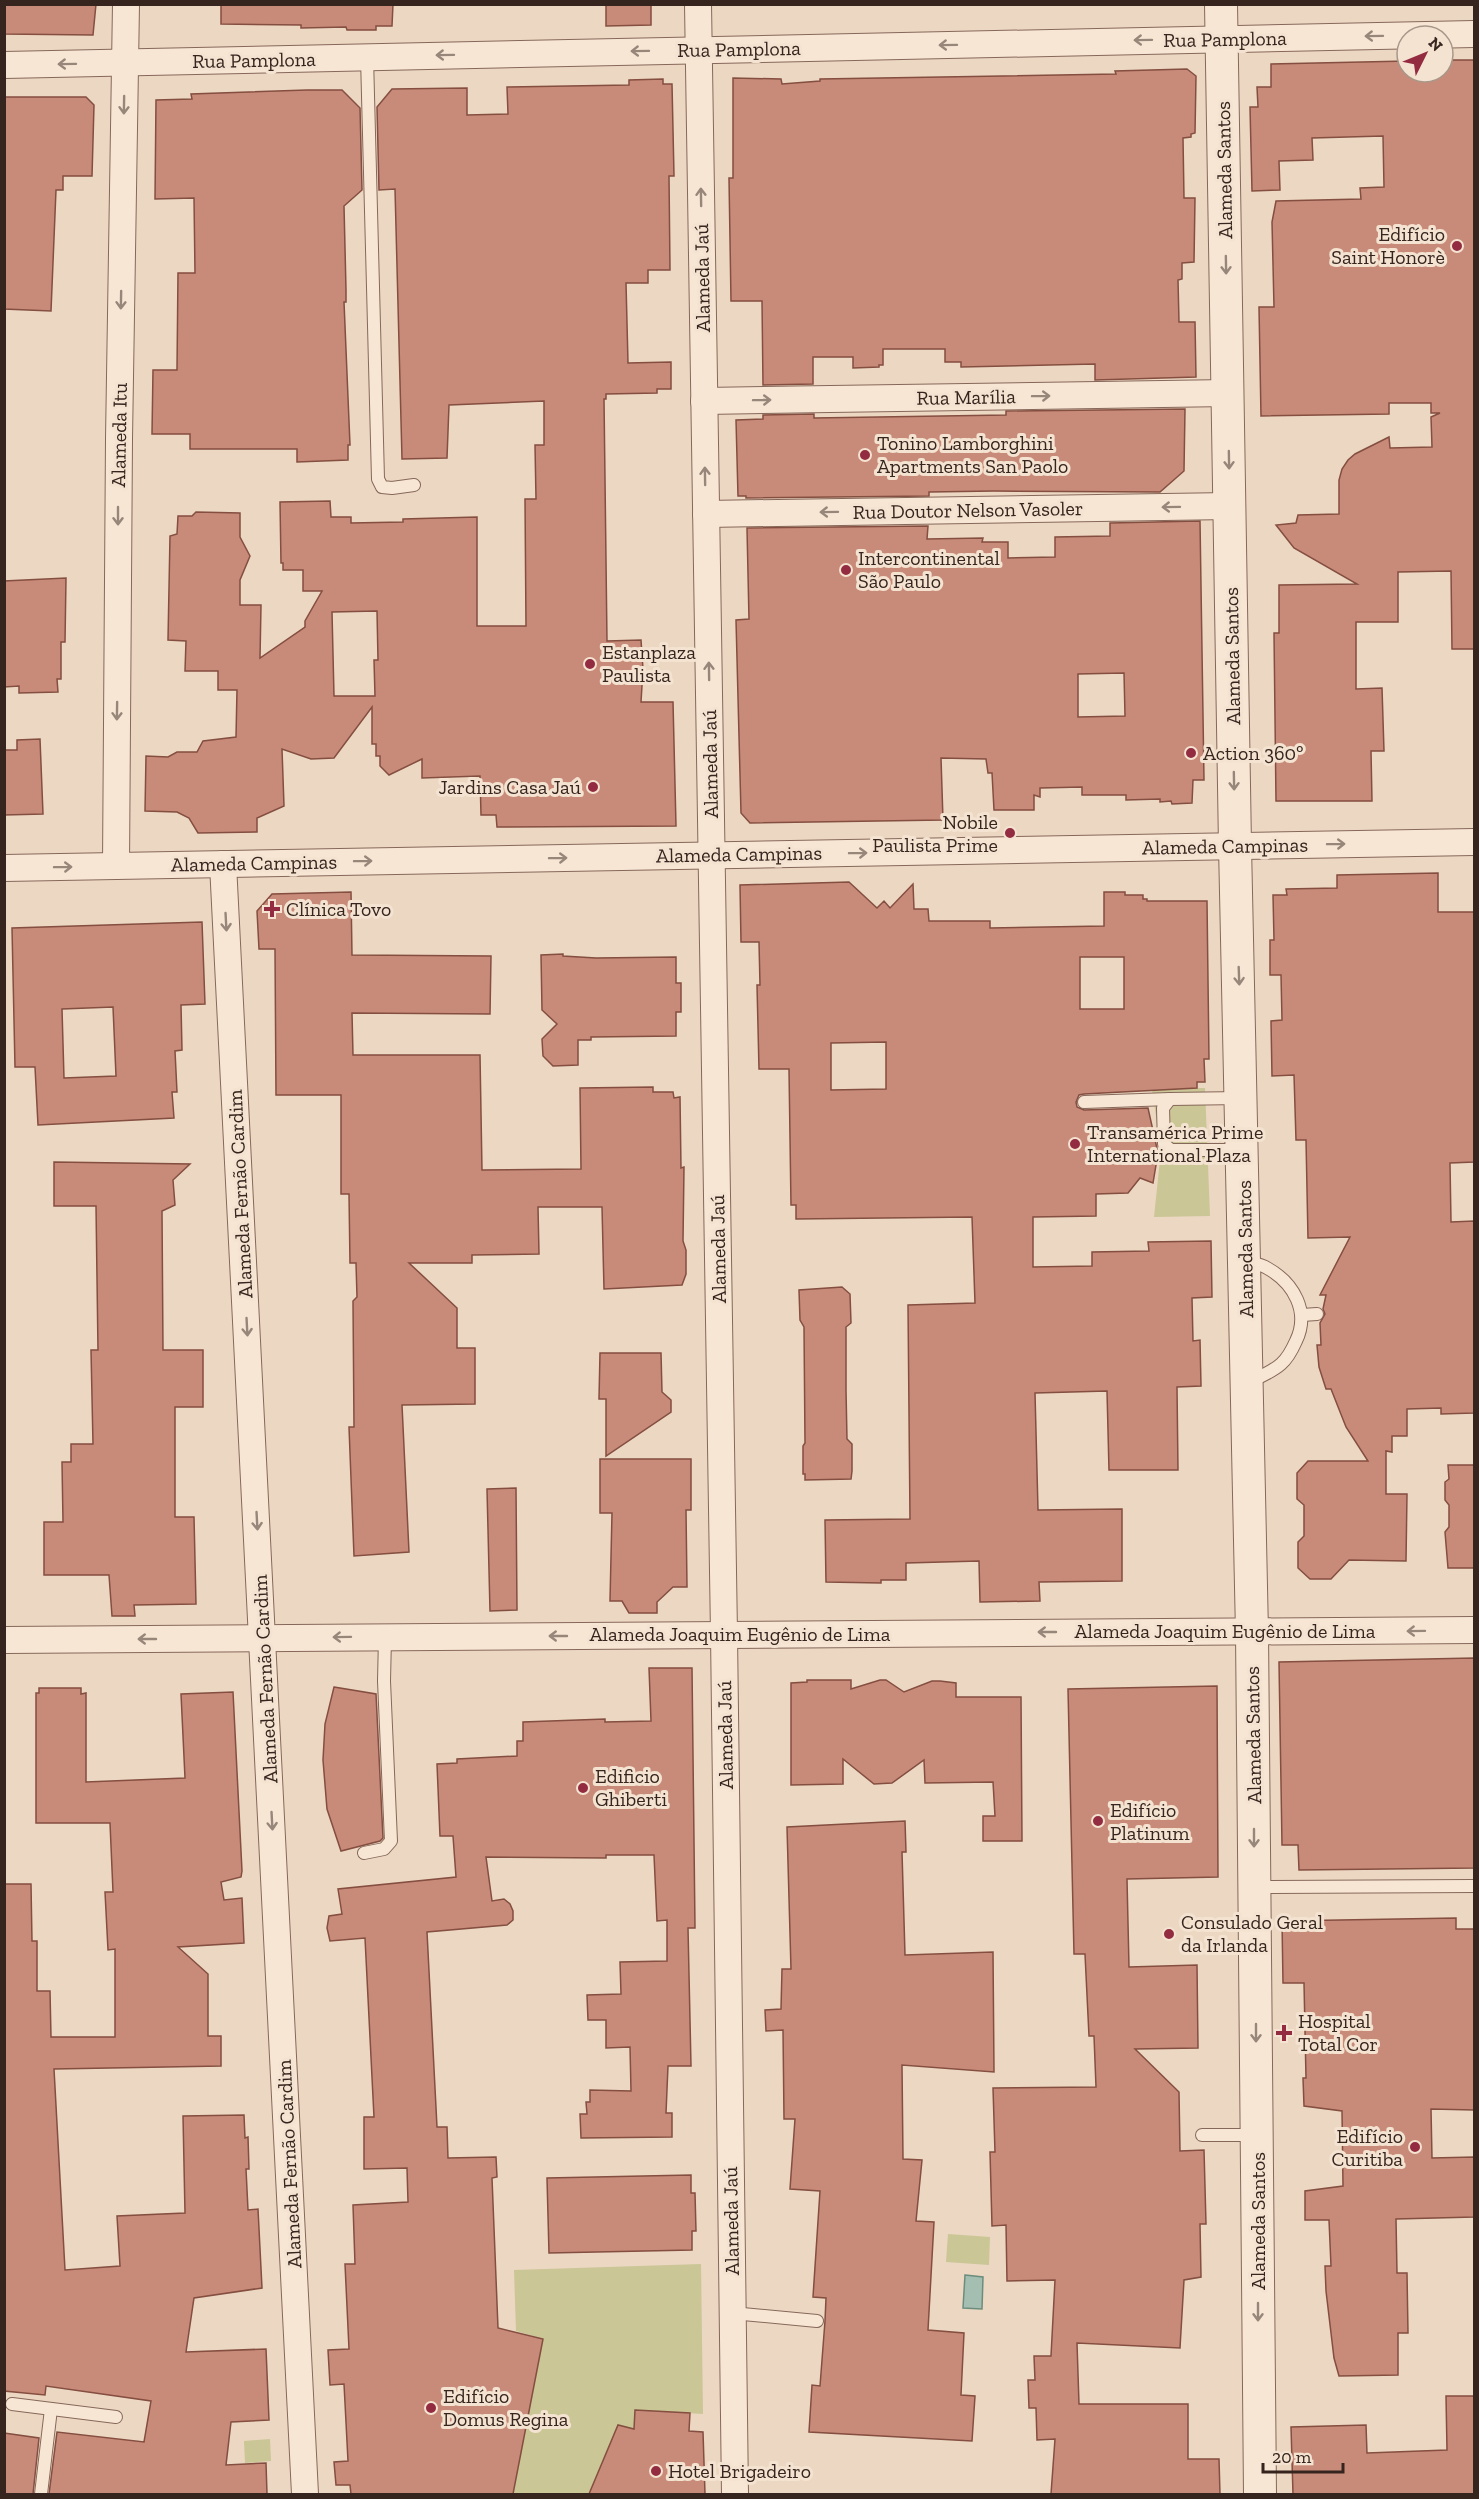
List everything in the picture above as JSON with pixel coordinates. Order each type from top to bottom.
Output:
[{"type":"street","name":"Alameda Itu","points":[[116,866],[119,439],[126,4]]},
{"type":"street","name":"Alameda Jaú","points":[[698,4],[735,2494]]},
{"type":"street","name":"Alameda Santos","points":[[1221,4],[1235,846],[1252,1633],[1260,2494]]},
{"type":"street","name":"Rua Pamplona","points":[[4,65],[1474,34]]},
{"type":"street","name":"Rua Marília","points":[[704,401],[1228,393]]},
{"type":"street","name":"Rua Doutor Nelson Vasoler","points":[[706,514],[1230,506]]},
{"type":"street","name":"Alameda Campinas","points":[[4,868],[1474,842]]},
{"type":"street","name":"Alameda Fernão Cardim","points":[[223,864],[305,2494]]},
{"type":"street","name":"Alameda Joaquim Eugênio de Lima","points":[[4,1640],[1474,1630]]},
{"type":"lane","points":[[367,57],[378,479],[382,486],[392,488],[414,484]]},
{"type":"lane","points":[[1084,1102],[1242,1098]]},
{"type":"lane","points":[[1170,1099],[1162,1108],[1164,1144],[1171,1150],[1243,1150]]},
{"type":"lane","points":[[1245,1261],[1267,1267],[1288,1286],[1300,1303],[1302,1315],[1300,1332],[1289,1356],[1269,1372],[1248,1382]]},
{"type":"lane","points":[[1302,1315],[1317,1314]]},
{"type":"lane","points":[[364,1853],[384,1849],[391,1841],[384,1681],[385,1637]]},
{"type":"lane","points":[[1255,1887],[1474,1886]]},
{"type":"lane","points":[[1203,2135],[1257,2135]]},
{"type":"lane","points":[[732,2313],[817,2320]]},
{"type":"lane","points":[[12,2404],[116,2417]]},
{"type":"lane","points":[[41,2494],[51,2409]]},
{"type":"shaded area","points":[[1205,1088],[1210,1216],[1154,1217],[1161,1150],[1152,1089]]},
{"type":"shaded area","points":[[948,2234],[990,2237],[989,2265],[946,2262]]},
{"type":"shaded area","points":[[701,2264],[703,2414],[635,2410],[634,2429],[618,2426],[589,2494],[513,2494],[543,2339],[516,2331],[514,2270]]},
{"type":"shaded area","points":[[965,2275],[983,2277],[982,2309],[963,2308]]},
{"type":"shaded area","points":[[270,2439],[271,2461],[245,2463],[244,2441]]},
{"type":"building","points":[[4,4],[96,4],[93,35],[4,34]]},
{"type":"building","points":[[221,4],[393,4],[392,26],[376,26],[376,30],[347,30],[346,27],[301,28],[301,25],[221,24]]},
{"type":"building","points":[[606,4],[651,4],[651,25],[606,26]]},
{"type":"building","points":[[1455,60],[1474,60],[1474,649],[1452,649],[1451,571],[1398,572],[1398,622],[1356,622],[1356,689],[1382,688],[1384,751],[1371,751],[1372,801],[1276,801],[1274,633],[1279,633],[1279,585],[1357,584],[1294,548],[1276,525],[1296,523],[1298,515],[1339,514],[1339,480],[1348,460],[1355,454],[1389,437],[1390,448],[1432,447],[1431,417],[1440,413],[1431,413],[1431,403],[1389,403],[1389,414],[1261,416],[1259,307],[1274,307],[1272,222],[1276,201],[1361,199],[1360,188],[1384,187],[1383,136],[1312,138],[1313,160],[1279,161],[1280,190],[1252,191],[1250,107],[1258,107],[1257,87],[1271,87],[1271,64],[1395,61],[1395,84],[1455,84]]},
{"type":"building","points":[[1187,69],[1196,76],[1195,133],[1191,134],[1191,137],[1183,138],[1184,198],[1195,198],[1194,262],[1182,263],[1182,279],[1178,280],[1179,322],[1195,322],[1196,377],[1095,380],[1095,364],[961,367],[961,362],[945,362],[945,349],[883,349],[883,365],[879,367],[853,368],[853,357],[813,357],[813,384],[763,385],[762,301],[731,301],[729,178],[733,178],[733,78],[781,79],[782,84],[820,81],[820,79],[1116,74],[1115,71]]},
{"type":"building","points":[[663,79],[663,84],[672,84],[674,176],[669,176],[670,270],[648,270],[648,283],[626,283],[628,363],[671,362],[671,389],[657,389],[657,393],[606,394],[606,399],[604,399],[607,641],[641,640],[643,669],[641,702],[673,702],[676,826],[497,827],[496,815],[481,815],[480,776],[422,778],[422,759],[389,775],[380,766],[380,756],[376,756],[376,744],[372,744],[372,707],[334,758],[311,759],[282,749],[284,806],[257,818],[257,832],[198,833],[189,818],[177,812],[145,811],[146,756],[168,757],[177,752],[197,752],[203,741],[236,737],[237,690],[218,690],[218,671],[185,671],[186,641],[168,640],[170,536],[177,534],[178,516],[192,516],[196,512],[240,513],[240,537],[250,556],[240,580],[240,605],[261,605],[260,658],[305,627],[305,621],[322,591],[303,591],[303,570],[283,570],[280,502],[330,501],[331,517],[351,517],[351,523],[477,517],[477,626],[526,626],[525,499],[536,499],[535,445],[544,445],[544,401],[449,405],[447,458],[402,459],[395,189],[379,190],[377,107],[392,89],[467,88],[467,115],[508,114],[507,87],[629,85],[629,80]],"holes":[[[377,611],[378,660],[374,660],[375,696],[334,696],[332,612]]]},
{"type":"building","points":[[342,90],[360,108],[362,190],[344,206],[346,302],[344,302],[350,445],[348,445],[348,460],[297,462],[297,449],[190,449],[190,434],[152,434],[153,370],[177,370],[178,273],[195,273],[194,198],[155,199],[156,100],[192,99],[191,94]]},
{"type":"building","points":[[4,97],[86,97],[94,105],[92,176],[63,176],[63,190],[56,190],[51,311],[4,309]]},
{"type":"building","points":[[1185,409],[1184,471],[1160,492],[994,491],[929,492],[929,496],[746,498],[746,496],[738,496],[736,420],[763,419],[763,415],[814,414],[814,418],[1006,415],[1006,411]]},
{"type":"building","points":[[1200,521],[1204,780],[1193,780],[1192,803],[1172,804],[1171,801],[1160,802],[1160,799],[1126,800],[1126,795],[1082,795],[1082,787],[1040,788],[1040,797],[1034,795],[1034,810],[994,810],[992,773],[988,773],[986,759],[941,758],[943,820],[750,823],[741,813],[736,620],[749,619],[747,528],[928,526],[927,539],[983,538],[982,542],[1008,542],[1008,558],[1055,557],[1055,537],[1110,536],[1110,523]],"holes":[[[1124,673],[1125,716],[1078,717],[1078,674]]]},
{"type":"building","points":[[66,578],[65,642],[61,642],[61,679],[57,679],[58,692],[19,693],[19,686],[4,687],[4,581]]},
{"type":"building","points":[[40,739],[43,814],[4,815],[4,750],[17,750],[17,740]]},
{"type":"building","points":[[1438,873],[1438,912],[1474,912],[1474,1162],[1450,1163],[1451,1222],[1474,1221],[1474,1413],[1441,1414],[1441,1408],[1407,1409],[1407,1436],[1392,1436],[1392,1452],[1386,1451],[1386,1494],[1407,1494],[1406,1561],[1349,1560],[1331,1579],[1310,1579],[1298,1568],[1298,1542],[1304,1536],[1304,1505],[1297,1499],[1297,1473],[1308,1461],[1368,1461],[1346,1427],[1331,1389],[1326,1389],[1319,1367],[1317,1345],[1321,1345],[1320,1323],[1325,1314],[1323,1309],[1326,1295],[1320,1295],[1350,1237],[1308,1238],[1306,1140],[1296,1140],[1294,1075],[1272,1076],[1271,1021],[1282,1020],[1281,975],[1270,975],[1270,940],[1274,940],[1273,895],[1287,895],[1286,889],[1337,888],[1337,875]]},
{"type":"building","points":[[849,882],[877,908],[884,901],[890,908],[913,884],[914,909],[928,909],[929,921],[990,921],[990,928],[1104,926],[1104,892],[1143,895],[1143,899],[1147,901],[1207,901],[1209,1059],[1204,1059],[1205,1082],[1197,1082],[1197,1088],[1084,1094],[1079,1095],[1076,1102],[1077,1107],[1084,1110],[1148,1108],[1158,1153],[1153,1183],[1140,1178],[1128,1193],[1096,1194],[1096,1216],[1033,1217],[1033,1267],[1092,1266],[1092,1252],[1149,1251],[1148,1242],[1211,1241],[1212,1297],[1192,1298],[1193,1341],[1200,1340],[1201,1386],[1177,1387],[1178,1470],[1109,1470],[1107,1391],[1035,1393],[1038,1510],[1122,1509],[1122,1581],[1039,1582],[1040,1601],[980,1602],[979,1561],[906,1563],[906,1580],[881,1580],[881,1583],[826,1582],[825,1520],[910,1519],[908,1305],[975,1303],[972,1217],[796,1219],[796,1205],[791,1205],[789,1069],[759,1069],[757,985],[760,985],[759,942],[741,942],[740,885]],"holes":[[[1080,957],[1124,957],[1124,1009],[1080,1009]],[[886,1042],[886,1089],[831,1090],[831,1043]]]},
{"type":"building","points":[[351,892],[352,955],[491,956],[490,1014],[352,1013],[353,1055],[480,1055],[482,1170],[581,1169],[580,1088],[653,1087],[653,1092],[673,1092],[674,1098],[680,1097],[681,1168],[684,1167],[683,1241],[686,1250],[686,1274],[682,1285],[604,1289],[602,1207],[538,1207],[539,1254],[472,1255],[472,1263],[409,1263],[457,1308],[457,1348],[475,1348],[475,1404],[402,1405],[409,1552],[354,1556],[349,1427],[354,1427],[353,1301],[357,1297],[356,1263],[350,1263],[349,1194],[341,1194],[341,1095],[276,1095],[275,949],[259,949],[257,911],[272,894]]},
{"type":"building","points":[[202,922],[205,1004],[181,1005],[182,1050],[175,1051],[177,1092],[172,1092],[174,1118],[38,1125],[35,1067],[15,1067],[12,928]],"holes":[[[113,1007],[116,1076],[64,1078],[62,1009]]]},
{"type":"building","points":[[563,954],[563,956],[596,958],[676,957],[676,983],[681,983],[681,1012],[676,1012],[676,1036],[591,1037],[591,1040],[578,1040],[578,1065],[553,1066],[543,1056],[542,1039],[557,1024],[542,1010],[541,955]]},
{"type":"building","points":[[54,1162],[190,1164],[173,1180],[175,1205],[162,1211],[163,1350],[203,1350],[203,1407],[175,1407],[175,1517],[194,1517],[196,1604],[134,1605],[135,1616],[112,1616],[109,1575],[44,1575],[44,1522],[63,1522],[62,1462],[71,1462],[71,1444],[93,1444],[91,1350],[98,1350],[96,1206],[54,1206]]},
{"type":"building","points":[[842,1287],[850,1294],[851,1323],[846,1327],[846,1390],[847,1439],[852,1444],[851,1479],[805,1480],[805,1474],[803,1474],[804,1327],[800,1320],[799,1290]]},
{"type":"building","points":[[600,1353],[661,1353],[662,1392],[671,1400],[671,1412],[606,1456],[606,1399],[599,1399]]},
{"type":"building","points":[[600,1459],[691,1459],[691,1510],[686,1510],[687,1587],[673,1587],[657,1602],[657,1613],[629,1613],[622,1601],[610,1601],[612,1513],[600,1513]]},
{"type":"building","points":[[1448,1465],[1474,1465],[1474,1568],[1448,1568],[1445,1532],[1449,1527],[1449,1505],[1445,1500],[1445,1482],[1449,1479]]},
{"type":"building","points":[[516,1488],[517,1610],[490,1611],[487,1489]]},
{"type":"building","points":[[1474,1658],[1474,1868],[1299,1870],[1298,1845],[1282,1845],[1279,1662]]},
{"type":"building","points":[[649,1668],[692,1668],[695,1928],[688,1928],[691,2066],[668,2066],[666,2113],[672,2113],[672,2137],[581,2138],[580,2114],[587,2114],[586,2102],[590,2102],[590,2090],[631,2091],[630,2047],[606,2048],[606,2020],[588,2020],[587,1995],[621,1994],[620,1962],[667,1961],[667,1920],[657,1921],[654,1855],[606,1855],[606,1858],[486,1857],[492,1901],[504,1899],[510,1904],[513,1920],[507,1925],[427,1932],[437,2127],[447,2127],[448,2158],[496,2157],[497,2177],[492,2178],[498,2328],[543,2339],[513,2494],[351,2494],[350,2485],[336,2485],[334,2462],[348,2461],[344,2384],[330,2385],[328,2350],[349,2349],[345,2264],[355,2264],[353,2205],[408,2202],[407,2168],[364,2169],[364,2117],[374,2117],[365,1938],[330,1941],[327,1928],[329,1916],[342,1914],[338,1889],[456,1877],[453,1836],[440,1836],[437,1764],[457,1763],[457,1759],[517,1756],[517,1741],[523,1741],[523,1722],[605,1719],[605,1722],[651,1721]]},
{"type":"building","points":[[807,1680],[851,1680],[851,1689],[886,1680],[904,1692],[932,1681],[940,1681],[956,1683],[956,1697],[1021,1697],[1022,1841],[983,1841],[983,1816],[995,1816],[993,1782],[925,1783],[924,1760],[892,1783],[874,1784],[843,1759],[843,1784],[791,1785],[791,1683],[807,1682]]},
{"type":"building","points":[[1217,1686],[1218,1877],[1127,1879],[1129,1967],[1197,1965],[1198,2048],[1135,2049],[1179,2092],[1180,2151],[1204,2150],[1206,2224],[1200,2224],[1201,2277],[1184,2280],[1180,2348],[1077,2343],[1079,2404],[1188,2404],[1188,2459],[1219,2459],[1220,2494],[1051,2494],[1055,2439],[1037,2440],[1036,2408],[1029,2408],[1028,2380],[1035,2380],[1034,2356],[1051,2356],[1055,2280],[1007,2281],[1006,2225],[992,2226],[990,2152],[995,2152],[993,2088],[1096,2087],[1094,2036],[1089,2036],[1085,1954],[1074,1954],[1068,1689]]},
{"type":"building","points":[[334,1687],[376,1694],[383,1838],[380,1841],[341,1851],[327,1809],[323,1760],[325,1724]]},
{"type":"building","points":[[39,1688],[81,1688],[81,1694],[86,1693],[86,1782],[185,1778],[181,1694],[233,1692],[242,1871],[241,1877],[221,1882],[224,1900],[242,1898],[244,1943],[178,1947],[208,1974],[208,2036],[221,2036],[221,2066],[54,2069],[65,2270],[120,2266],[117,2216],[185,2213],[183,2116],[244,2115],[245,2138],[248,2137],[249,2169],[246,2169],[248,2210],[258,2209],[262,2288],[194,2298],[186,2352],[266,2349],[269,2420],[231,2422],[226,2465],[266,2463],[267,2494],[49,2494],[57,2432],[144,2442],[151,2401],[46,2386],[45,2395],[4,2391],[4,1884],[31,1884],[32,1941],[37,1941],[37,1991],[50,1991],[51,2037],[115,2037],[115,1949],[108,1950],[105,1892],[113,1892],[110,1823],[36,1823],[36,1693],[39,1693]]},
{"type":"building","points":[[905,1821],[906,1852],[902,1852],[905,1955],[993,1952],[994,2072],[902,2065],[903,2159],[922,2160],[916,2221],[934,2222],[928,2330],[964,2333],[961,2395],[975,2396],[972,2441],[809,2432],[812,2385],[820,2386],[825,2321],[826,2298],[813,2297],[820,2191],[790,2189],[795,2119],[784,2119],[783,2030],[766,2031],[765,2010],[781,2009],[782,1969],[791,1969],[787,1827]]},
{"type":"building","points":[[1456,1918],[1456,1929],[1474,1929],[1474,2110],[1431,2109],[1432,2158],[1474,2157],[1474,2217],[1396,2219],[1397,2273],[1407,2273],[1408,2333],[1398,2333],[1398,2375],[1339,2376],[1334,2358],[1326,2291],[1325,2266],[1331,2266],[1329,2220],[1305,2220],[1305,2191],[1343,2186],[1342,2111],[1304,2106],[1303,2078],[1306,2078],[1304,1983],[1283,1983],[1282,1921]]},
{"type":"building","points":[[691,2175],[691,2193],[695,2193],[696,2231],[692,2231],[692,2250],[549,2253],[547,2178]]},
{"type":"building","points":[[1446,2396],[1474,2396],[1474,2494],[1293,2494],[1291,2427],[1366,2425],[1367,2453],[1447,2450]]},
{"type":"building","points":[[635,2410],[690,2413],[689,2431],[703,2432],[705,2494],[589,2494],[618,2425],[634,2429]]},
{"type":"building","points":[[4,2433],[39,2438],[33,2494],[4,2494]]},
{"type":"place","name":"Edifício Saint Honorè","points":[[1457,246]]},
{"type":"place","name":"Tonino Lamborghini Apartments San Paolo","points":[[865,455]]},
{"type":"place","name":"Intercontinental São Paulo","points":[[846,570]]},
{"type":"place","name":"Estanplaza Paulista","points":[[590,664]]},
{"type":"place","name":"Action 360º","points":[[1191,753]]},
{"type":"place","name":"Jardins Casa Jaú","points":[[593,787]]},
{"type":"place","name":"Nobile Paulista Prime","points":[[1010,833]]},
{"type":"place","name":"Clínica Tovo","points":[[272,909]]},
{"type":"place","name":"Transamérica Prime International Plaza","points":[[1075,1144]]},
{"type":"place","name":"Edificio Ghiberti","points":[[583,1788]]},
{"type":"place","name":"Edifício Platinum","points":[[1098,1821]]},
{"type":"place","name":"Consulado Geral da Irlanda","points":[[1169,1934]]},
{"type":"place","name":"Hospital Total Cor","points":[[1284,2033]]},
{"type":"place","name":"Edifício Curitiba","points":[[1415,2147]]},
{"type":"place","name":"Edifício Domus Regina","points":[[431,2408]]},
{"type":"place","name":"Hotel Brigadeiro","points":[[656,2471]]}]
